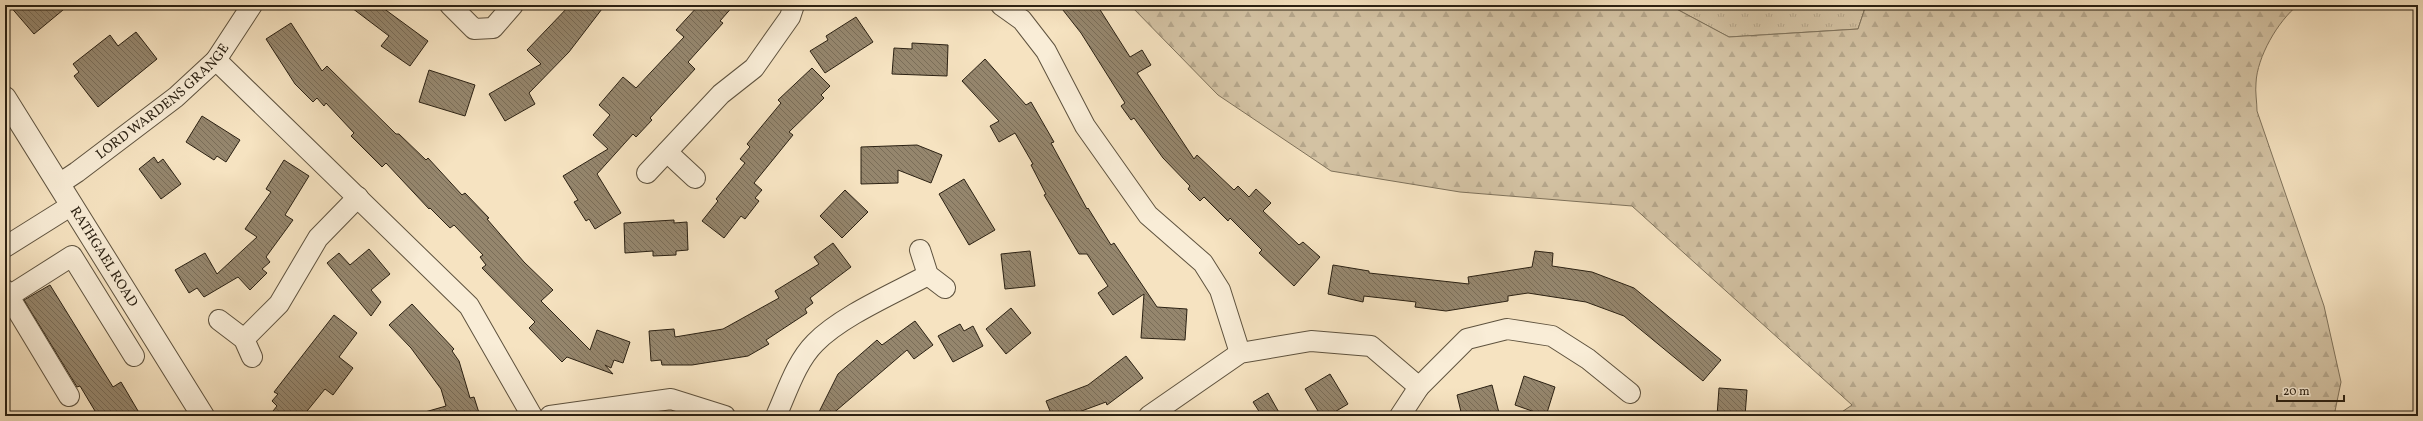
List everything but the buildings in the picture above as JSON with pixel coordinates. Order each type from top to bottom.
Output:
[{"type":"street","name":"LORD WARDENS GRANGE","points":[[59,184],[176,97],[216,60],[252,5]]},
{"type":"street","points":[[450,5],[474,29],[493,28],[513,5]]},
{"type":"street","points":[[647,173],[721,94],[754,68],[790,17],[794,5]]},
{"type":"street","points":[[1001,5],[1022,20],[1046,51],[1085,126],[1148,215],[1203,263],[1220,290],[1240,353]]},
{"type":"street","points":[[216,60],[358,196],[469,306],[532,416]]},
{"type":"street","name":"RATHGAEL ROAD","points":[[7,106],[59,184],[203,416]]},
{"type":"street","points":[[667,152],[695,178]]},
{"type":"street","points":[[244,339],[279,304],[318,238],[358,196]]},
{"type":"street","points":[[5,247],[72,205]]},
{"type":"street","points":[[920,250],[928,275],[945,288]]},
{"type":"street","points":[[69,396],[7,293],[72,256],[134,356]]},
{"type":"street","points":[[776,416],[802,361],[815,342],[846,320],[928,275]]},
{"type":"street","points":[[219,320],[244,339],[252,356]]},
{"type":"street","points":[[1400,416],[1419,387],[1467,338],[1508,329],[1552,336],[1588,359],[1630,393]]},
{"type":"street","points":[[1149,416],[1240,353],[1312,341],[1371,346],[1419,387]]},
{"type":"street","points":[[550,416],[671,399],[725,416]]},
{"type":"green space","points":[[1130,5],[1669,5],[1729,37],[1858,29],[1866,5],[2298,5],[2283,20],[2264,51],[2257,73],[2257,111],[2324,306],[2341,382],[2334,416],[1836,416],[1852,405],[1632,206],[1460,192],[1331,171],[1218,95]]},
{"type":"green space","points":[[1669,5],[1866,5],[1858,29],[1729,37]]}]
